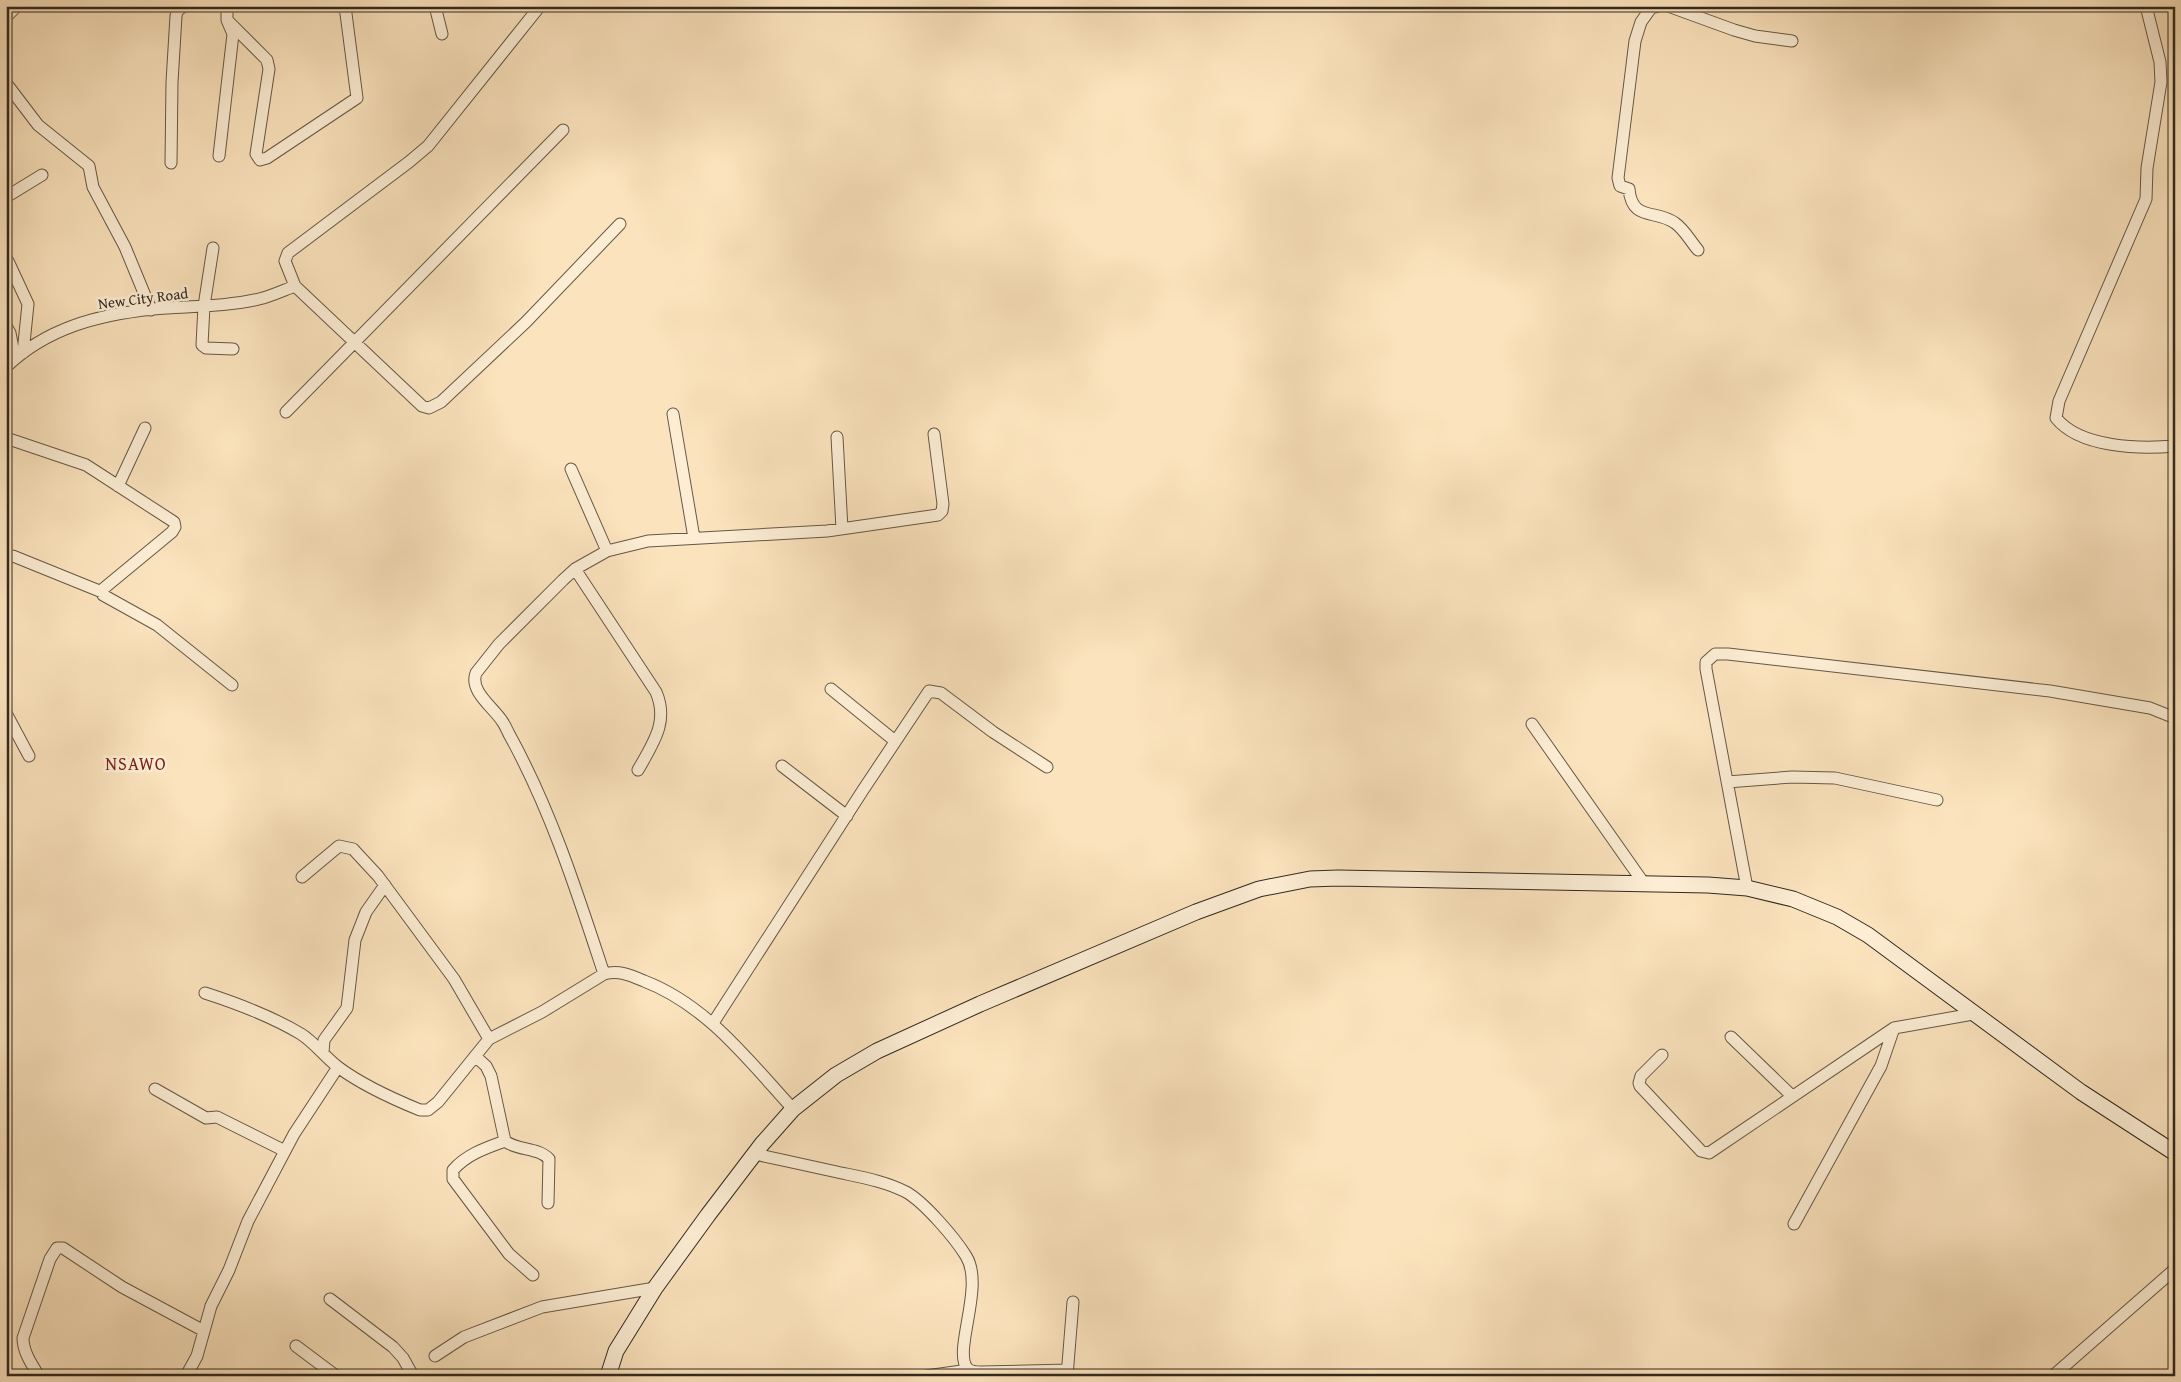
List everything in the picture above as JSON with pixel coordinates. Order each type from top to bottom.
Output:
[{"type":"street","points":[[6,17],[17,6]]},
{"type":"street","points":[[171,163],[172,82],[176,16],[177,12],[184,6]]},
{"type":"street","points":[[219,156],[233,34],[227,20],[227,6]]},
{"type":"street","points":[[227,20],[267,60],[269,69],[256,154],[260,160],[357,98],[345,6]]},
{"type":"street","points":[[435,6],[442,34]]},
{"type":"street","points":[[540,6],[424,150],[288,253],[285,261],[295,286],[422,406],[429,408],[435,406],[526,322],[620,224]]},
{"type":"street","points":[[1658,6],[1651,8],[1641,22],[1635,41],[1618,178],[1620,186],[1629,189],[1630,202],[1637,209],[1675,222],[1698,250]]},
{"type":"street","points":[[1668,6],[1741,32],[1792,41]]},
{"type":"street","points":[[2146,6],[2160,62],[2161,82],[2147,168],[2146,199],[2063,392],[2056,418],[2063,427],[2108,444],[2145,449],[2175,446]]},
{"type":"street","points":[[6,82],[38,125],[88,166],[92,188],[125,247],[151,310]]},
{"type":"street","points":[[286,412],[563,130]]},
{"type":"street","points":[[6,197],[42,175]]},
{"type":"street","points":[[213,248],[204,306],[202,345],[206,348],[233,349]]},
{"type":"street","points":[[8,261],[28,304],[15,360]]},
{"type":"street","name":"New City Road","points":[[15,360],[51,334],[86,321],[151,310],[258,299],[295,286]]},
{"type":"street","points":[[6,326],[10,333],[15,360]]},
{"type":"street","points":[[673,414],[694,538]]},
{"type":"street","points":[[118,486],[144,428]]},
{"type":"street","points":[[604,974],[555,831],[514,744],[501,720],[488,706],[480,693],[474,678],[482,664],[498,644],[575,569],[607,551],[648,541],[842,529],[932,517],[941,513],[943,504],[934,434]]},
{"type":"street","points":[[837,437],[842,529]]},
{"type":"street","points":[[6,438],[86,465],[166,515],[174,522],[175,527],[172,532],[102,592]]},
{"type":"street","points":[[571,469],[607,551]]},
{"type":"street","points":[[13,556],[102,592],[105,598],[164,630],[232,685]]},
{"type":"street","points":[[575,569],[656,692],[662,705],[662,722],[638,770]]},
{"type":"street","points":[[1747,888],[1706,669],[1706,662],[1710,657],[1721,653],[2050,691],[2150,708],[2175,718]]},
{"type":"street","points":[[831,689],[895,742]]},
{"type":"street","points":[[713,1023],[927,693],[937,691],[1047,767]]},
{"type":"street","points":[[6,713],[29,756]]},
{"type":"street","points":[[1532,724],[1645,885]]},
{"type":"street","points":[[782,766],[847,816]]},
{"type":"street","points":[[1726,782],[1792,777],[1835,778],[1937,800]]},
{"type":"street","points":[[302,877],[333,850],[343,845],[353,849],[385,885],[454,979],[489,1040]]},
{"type":"street","points":[[608,1376],[616,1351],[654,1288],[755,1154],[793,1109],[836,1075],[877,1051],[980,1004],[1140,936],[1267,887],[1310,879],[1708,885],[1747,888],[1793,898],[1837,917],[1884,947],[2081,1092],[2175,1153]]},
{"type":"street","points":[[323,1053],[324,1040],[347,1008],[355,940],[366,912],[385,885]]},
{"type":"street","points":[[205,993],[243,1005],[302,1035],[338,1067],[397,1100],[424,1110],[438,1102],[489,1040],[542,1012],[604,974],[613,972],[625,973],[649,982],[678,997],[713,1023],[793,1109]]},
{"type":"street","points":[[1662,1055],[1641,1076],[1638,1082],[1701,1151],[1709,1153],[1894,1028],[1973,1014]]},
{"type":"street","points":[[1794,1224],[1881,1066],[1894,1028]]},
{"type":"street","points":[[1731,1037],[1792,1096]]},
{"type":"street","points":[[475,1056],[486,1066],[491,1076],[506,1141],[512,1145],[544,1154],[549,1159],[548,1203]]},
{"type":"street","points":[[186,1376],[197,1356],[211,1306],[229,1270],[248,1221],[285,1151],[338,1067]]},
{"type":"street","points":[[155,1090],[206,1118],[217,1117],[285,1151]]},
{"type":"street","points":[[506,1141],[474,1153],[458,1164],[453,1170],[453,1179],[510,1254],[533,1275]]},
{"type":"street","points":[[755,1154],[876,1181],[908,1193],[935,1218],[967,1258],[970,1267],[972,1303],[964,1348],[966,1366],[969,1370]]},
{"type":"street","points":[[39,1376],[28,1359],[23,1338],[50,1259],[58,1248],[63,1248],[122,1287],[204,1331]]},
{"type":"street","points":[[2053,1376],[2175,1268]]},
{"type":"street","points":[[435,1356],[464,1337],[542,1307],[654,1288]]},
{"type":"street","points":[[330,1299],[399,1352],[413,1376]]},
{"type":"street","points":[[926,1376],[969,1370],[981,1372],[1068,1373],[1073,1302]]},
{"type":"street","points":[[296,1346],[336,1376]]},
{"type":"district","name":"NSAWO","points":[[136,763]]}]
